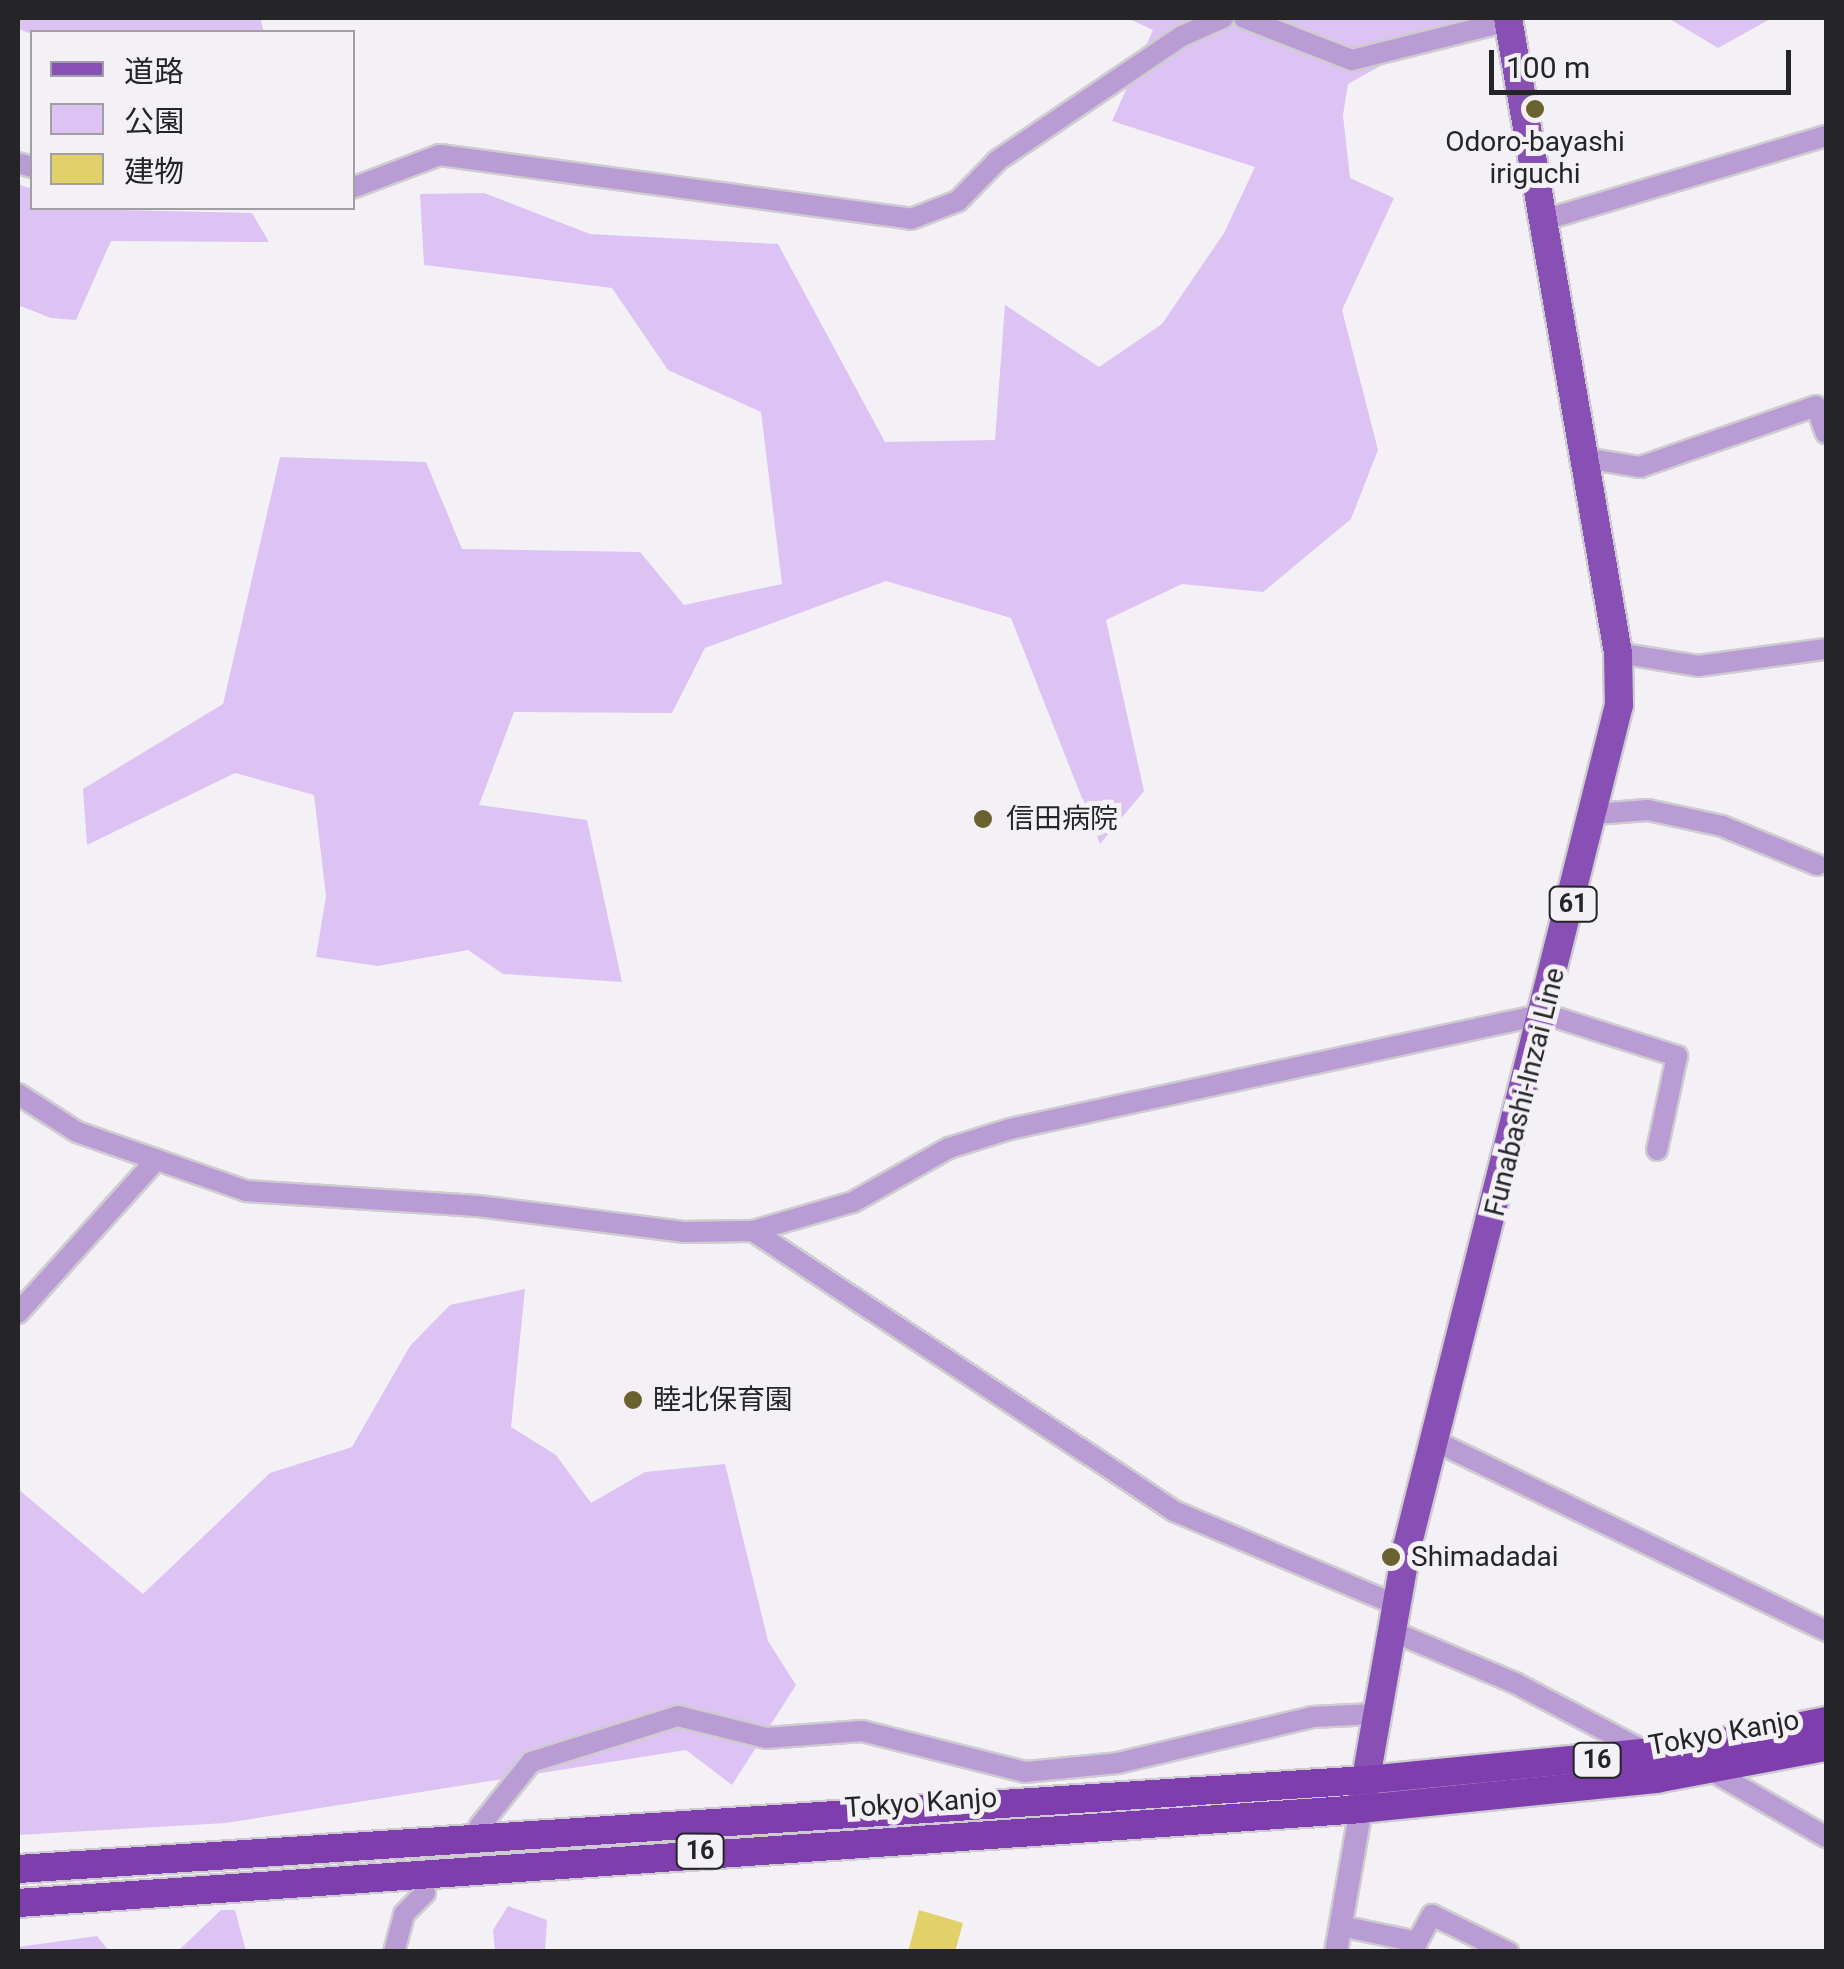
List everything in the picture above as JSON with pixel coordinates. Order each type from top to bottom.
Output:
[{"type":"highway","name":"Tokyo Kanjo","points":[[18,1869],[1366,1780],[1647,1752],[1826,1721]]},
{"type":"highway","name":"Tokyo Kanjo","points":[[18,1903],[1360,1809],[1716,1770],[1826,1748]]},
{"type":"main road","name":"Funabashi-Inzai Line","points":[[1360,1809],[1391,1617],[1616,727],[1618,653],[1508,19]]},
{"type":"street","points":[[355,187],[440,154],[911,219],[958,201],[998,160],[1182,36],[1223,18]]},
{"type":"street","points":[[1244,18],[1352,60],[1508,19]]},
{"type":"street","points":[[1544,220],[1826,136]]},
{"type":"street","points":[[1585,458],[1640,467],[1816,406],[1826,433]]},
{"type":"street","points":[[1618,653],[1698,666],[1826,649]]},
{"type":"street","points":[[1595,814],[1648,810],[1704,822],[1817,865]]},
{"type":"street","points":[[18,1094],[77,1132],[246,1191],[478,1206],[683,1232],[754,1231],[853,1202],[948,1148],[1010,1129],[1545,1014],[1677,1056],[1657,1150]]},
{"type":"street","points":[[18,1313],[157,1160]]},
{"type":"street","points":[[754,1231],[1174,1510],[1391,1617],[1647,1752],[1716,1770],[1826,1837]]},
{"type":"street","points":[[1434,1440],[1826,1631]]},
{"type":"street","points":[[479,1827],[531,1762],[678,1716],[766,1738],[862,1731],[1024,1772],[1118,1763],[1312,1718],[1375,1714]]},
{"type":"street","points":[[1336,1952],[1360,1809]]},
{"type":"street","points":[[394,1952],[400,1923],[425,1893]]},
{"type":"street","points":[[1340,1926],[1417,1942],[1432,1914],[1508,1952]]},
{"type":"green space","points":[[18,18],[260,18],[263,30],[30,30],[30,33],[18,29]]},
{"type":"green space","points":[[1127,18],[1466,18],[1348,84],[1343,115],[1350,178],[1394,198],[1342,310],[1378,450],[1351,519],[1263,592],[1182,584],[1106,620],[1144,791],[1100,844],[1011,618],[886,581],[705,648],[672,713],[514,712],[479,805],[587,820],[622,982],[503,974],[468,950],[378,966],[316,957],[326,896],[314,795],[235,773],[87,845],[83,789],[223,704],[280,457],[426,462],[462,549],[640,552],[684,605],[782,584],[761,412],[668,370],[612,288],[424,265],[420,194],[484,193],[590,234],[778,244],[885,442],[995,440],[1005,305],[1099,367],[1162,324],[1224,233],[1255,167],[1112,121],[1153,30]]},
{"type":"green space","points":[[1668,18],[1772,18],[1718,48]]},
{"type":"green space","points":[[18,184],[30,188],[30,210],[252,213],[269,242],[111,241],[76,320],[51,318],[18,305]]},
{"type":"green space","points":[[525,1289],[511,1427],[556,1455],[591,1503],[645,1472],[725,1464],[768,1641],[796,1685],[732,1785],[686,1750],[226,1823],[18,1835],[18,1489],[143,1594],[270,1473],[352,1447],[410,1346],[450,1305]]},
{"type":"green space","points":[[508,1906],[547,1920],[545,1951],[495,1951],[493,1930]]},
{"type":"green space","points":[[221,1910],[235,1910],[246,1951],[178,1951]]},
{"type":"green space","points":[[97,1936],[109,1951],[18,1951],[18,1947]]},
{"type":"building","points":[[919,1910],[963,1923],[955,1952],[908,1952]]},
{"type":"place","name":"Odoro-bayashi iriguchi","points":[[1535,109]]},
{"type":"place","name":"信田病院","points":[[983,819]]},
{"type":"place","name":"睦北保育園","points":[[633,1400]]},
{"type":"place","name":"Shimadadai","points":[[1391,1557]]}]
